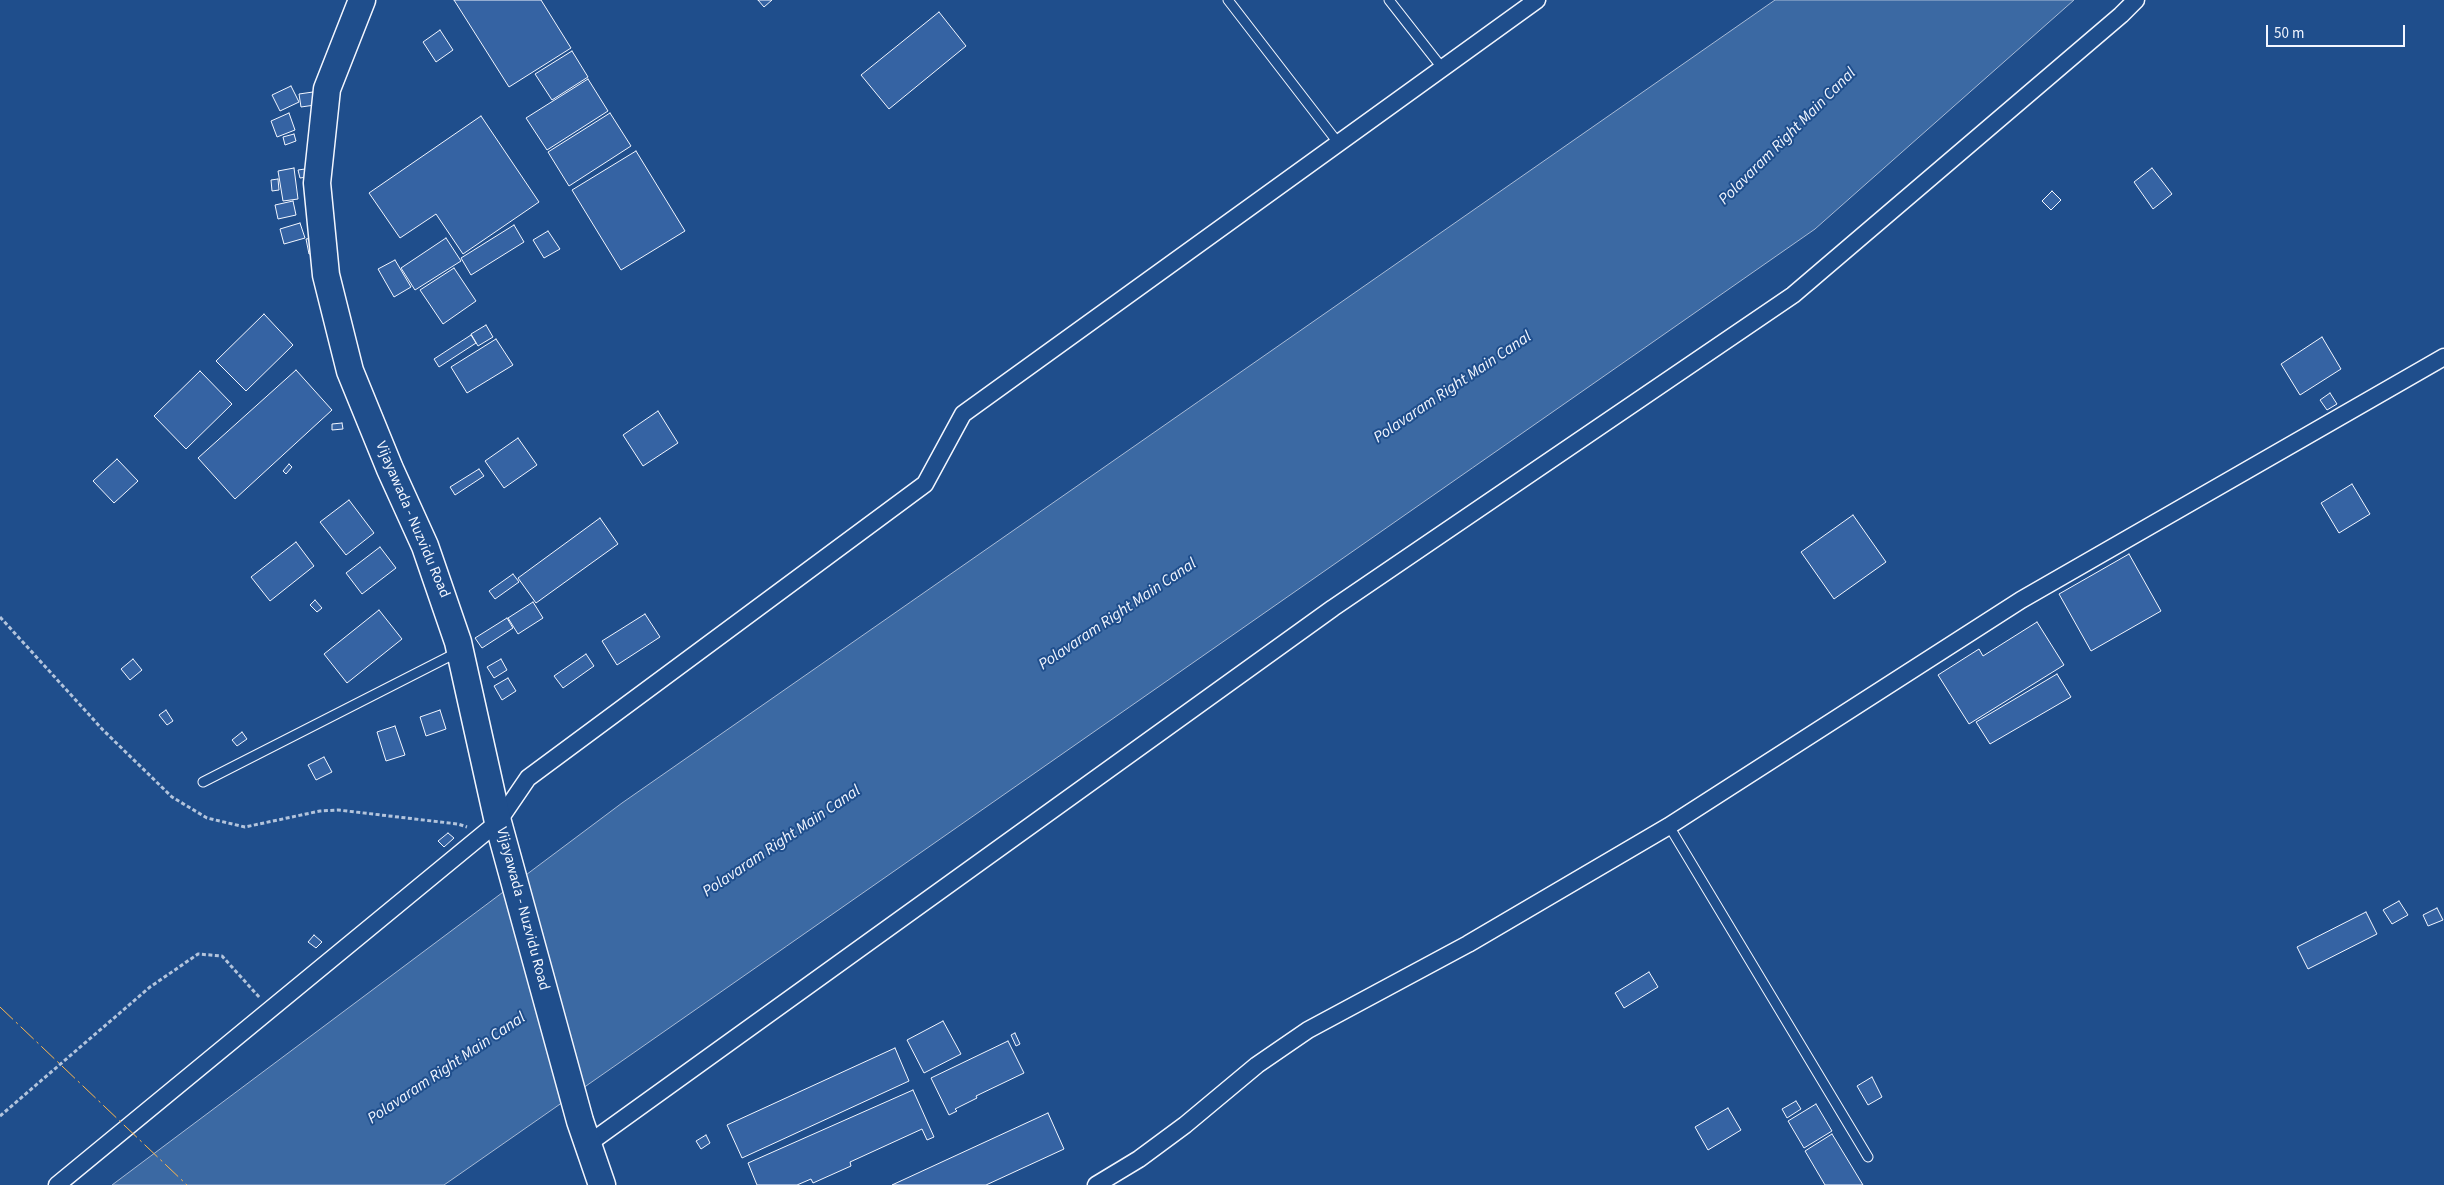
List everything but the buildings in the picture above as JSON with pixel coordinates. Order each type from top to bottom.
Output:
[{"type":"main road","name":"Vijayawada - Nuzvidu Road","points":[[362,0],[327,89],[316,183],[326,275],[350,371],[444,595],[460,650],[498,822],[584,1132],[602,1185]]},
{"type":"street","points":[[57,1185],[498,822],[528,778],[925,484],[963,414],[1538,0]]},
{"type":"street","points":[[584,1132],[1333,608],[1793,295],[2114,22],[2136,0]]},
{"type":"street","points":[[1096,1185],[1139,1159],[1185,1125],[1256,1065],[1308,1030],[1468,944],[1669,826],[2021,600],[2444,357]]},
{"type":"lane","points":[[1228,0],[1339,144]]},
{"type":"lane","points":[[1388,0],[1443,69]]},
{"type":"lane","points":[[203,782],[460,650]]},
{"type":"lane","points":[[1669,826],[1868,1157]]},
{"type":"path","points":[[0,1116],[150,987],[198,954],[222,956],[270,1010]]},
{"type":"water","name":"Polavaram Right Main Canal","points":[[1775,0],[2074,0],[1815,229],[444,1185],[112,1185],[622,803]]},
{"type":"power","points":[[0,1007],[187,1185]]}]
